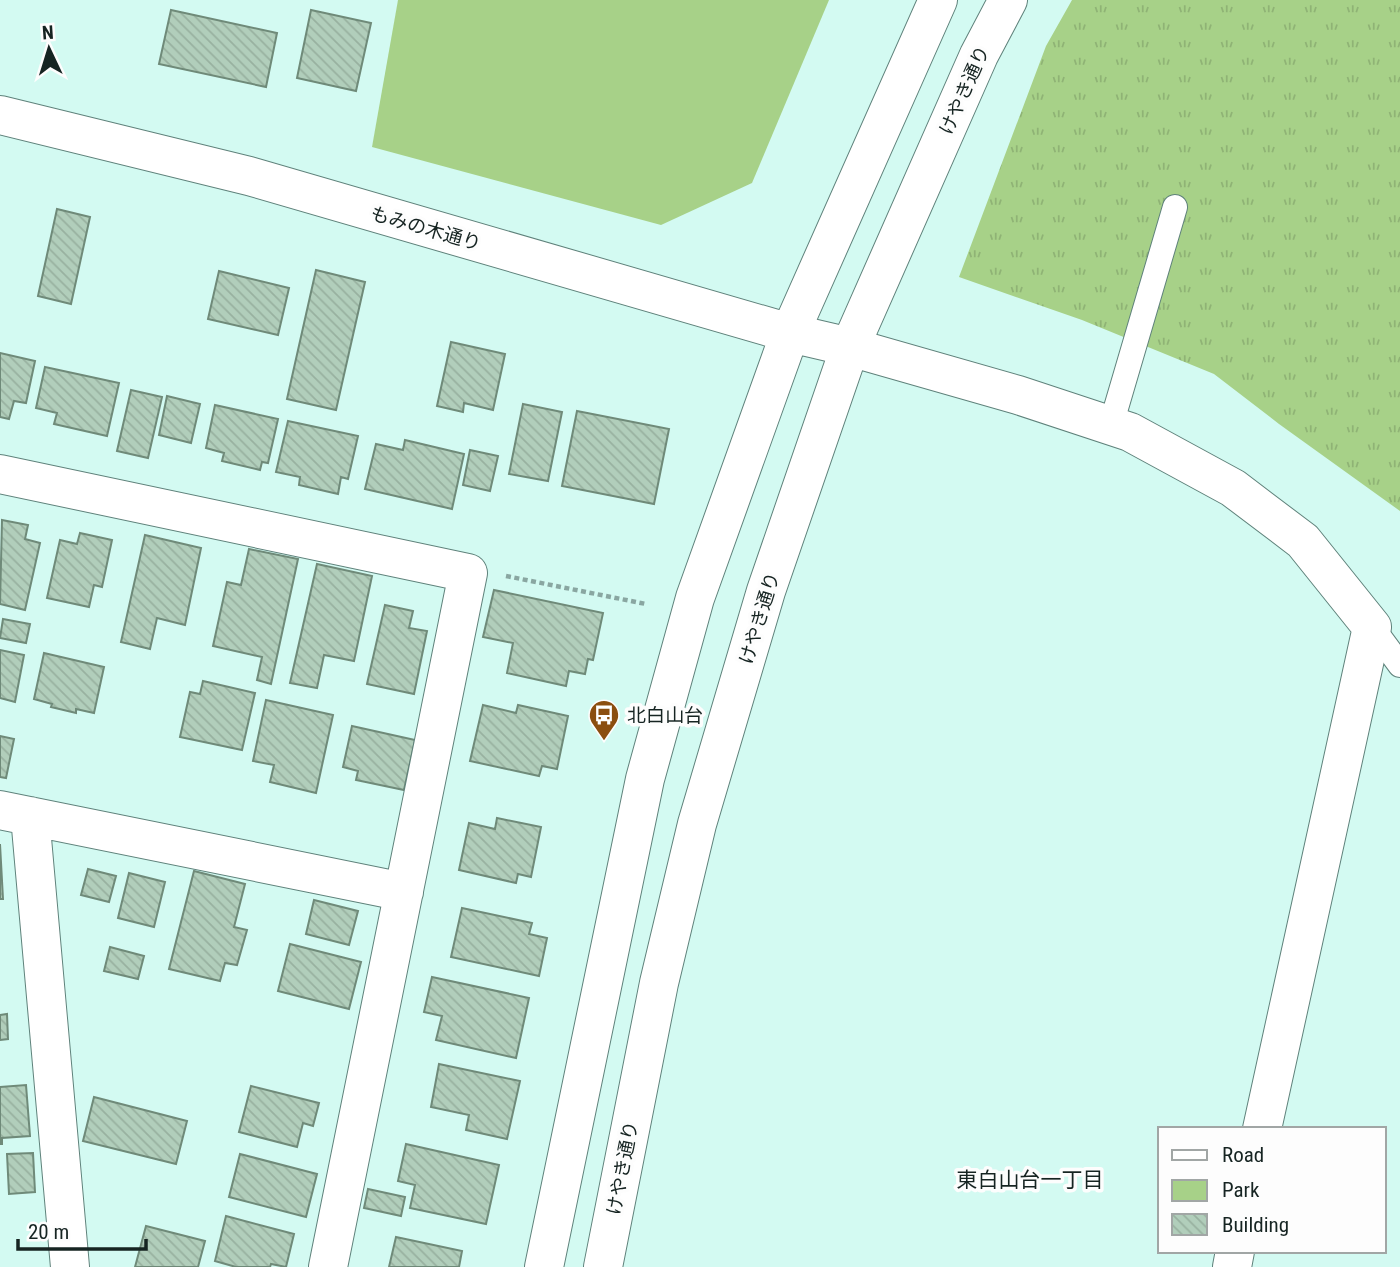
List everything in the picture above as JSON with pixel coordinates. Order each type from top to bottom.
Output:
[{"type":"street","points":[[544,1267],[645,779],[695,598],[790,333],[938,0]]},
{"type":"street","name":"けやき通り","points":[[603,1267],[659,983],[697,824],[766,591],[850,346],[979,55],[1008,0]]},
{"type":"street","name":"もみの木通り","points":[[0,115],[249,176],[790,333],[850,346],[1130,432],[1233,488],[1303,541],[1372,627]]},
{"type":"street","points":[[0,474],[468,573],[328,1267]]},
{"type":"street","points":[[1262,1127],[1372,627]]},
{"type":"street","points":[[70,1267],[15,813],[404,892]]},
{"type":"lane","points":[[1111,425],[1175,207]]},
{"type":"lane","points":[[1372,627],[1400,665]]},
{"type":"path","points":[[468,573],[491,573],[646,604]]},
{"type":"green space","points":[[398,0],[829,0],[752,183],[661,225],[372,147]]},
{"type":"green space","points":[[1072,0],[1400,0],[1400,511],[1214,374],[1082,320],[959,277],[1046,46]]},
{"type":"building","points":[[171,10],[277,33],[266,87],[159,64]]},
{"type":"building","points":[[311,10],[371,23],[356,91],[297,78]]},
{"type":"building","points":[[57,209],[90,217],[71,304],[38,296]]},
{"type":"building","points":[[316,270],[365,282],[336,410],[287,399]]},
{"type":"building","points":[[219,271],[289,288],[278,335],[208,319]]},
{"type":"building","points":[[451,342],[505,354],[493,410],[464,403],[463,412],[437,406]]},
{"type":"building","points":[[0,353],[35,361],[26,403],[14,401],[9,419],[0,417]]},
{"type":"building","points":[[45,367],[119,383],[107,436],[54,424],[57,413],[36,408]]},
{"type":"building","points":[[131,390],[162,397],[148,458],[117,451]]},
{"type":"building","points":[[167,396],[200,404],[191,443],[159,435]]},
{"type":"building","points":[[523,404],[562,412],[548,481],[509,474]]},
{"type":"building","points":[[215,405],[278,419],[268,463],[262,462],[260,470],[222,461],[224,453],[206,448]]},
{"type":"building","points":[[577,411],[669,429],[654,504],[562,486]]},
{"type":"building","points":[[288,421],[358,436],[348,479],[341,477],[338,494],[299,485],[300,477],[276,472]]},
{"type":"building","points":[[405,440],[464,454],[452,509],[365,489],[376,444],[403,450]]},
{"type":"building","points":[[470,450],[498,456],[490,491],[463,485]]},
{"type":"building","points":[[2,520],[28,525],[25,539],[40,543],[25,610],[0,604]]},
{"type":"building","points":[[80,533],[112,540],[102,587],[94,585],[89,607],[47,598],[60,540],[77,544]]},
{"type":"building","points":[[145,535],[201,548],[185,625],[157,618],[150,649],[121,642]]},
{"type":"building","points":[[249,549],[298,559],[271,684],[257,680],[262,657],[213,646],[227,582],[241,585]]},
{"type":"building","points":[[317,564],[372,576],[354,661],[324,655],[317,688],[290,683]]},
{"type":"building","points":[[494,590],[603,613],[593,660],[588,659],[585,674],[569,671],[566,686],[507,673],[513,643],[483,637]]},
{"type":"building","points":[[385,605],[413,611],[409,628],[427,631],[414,694],[367,684]]},
{"type":"building","points":[[3,619],[30,624],[26,643],[0,638]]},
{"type":"building","points":[[0,650],[24,655],[15,702],[0,698]]},
{"type":"building","points":[[44,653],[104,667],[94,713],[76,709],[76,713],[51,707],[52,704],[34,699]]},
{"type":"building","points":[[203,681],[255,693],[242,750],[180,737],[190,692],[200,694]]},
{"type":"building","points":[[266,700],[333,715],[316,793],[270,782],[274,765],[253,761]]},
{"type":"building","points":[[483,705],[516,713],[518,705],[568,716],[557,769],[542,766],[539,776],[470,761]]},
{"type":"building","points":[[352,726],[415,740],[404,790],[356,780],[358,771],[343,767]]},
{"type":"building","points":[[0,736],[14,739],[6,778],[0,777]]},
{"type":"building","points":[[497,818],[541,827],[531,877],[518,874],[516,883],[459,870],[469,823],[495,829]]},
{"type":"building","points":[[0,844],[3,899],[0,899]]},
{"type":"building","points":[[88,869],[116,876],[109,902],[81,895]]},
{"type":"building","points":[[194,871],[245,884],[234,927],[247,930],[237,965],[225,963],[220,981],[169,969]]},
{"type":"building","points":[[129,873],[165,882],[154,927],[118,918]]},
{"type":"building","points":[[314,900],[358,911],[349,945],[306,934]]},
{"type":"building","points":[[462,908],[532,923],[529,934],[547,938],[539,976],[451,957]]},
{"type":"building","points":[[290,944],[361,962],[349,1009],[278,991]]},
{"type":"building","points":[[110,947],[144,956],[138,979],[104,971]]},
{"type":"building","points":[[432,977],[529,998],[516,1058],[436,1040],[442,1016],[424,1012]]},
{"type":"building","points":[[7,1014],[8,1039],[0,1040],[0,1015]]},
{"type":"building","points":[[439,1064],[520,1081],[507,1139],[466,1130],[469,1115],[431,1107]]},
{"type":"building","points":[[26,1085],[30,1136],[2,1138],[0,1144],[0,1087]]},
{"type":"building","points":[[251,1086],[319,1103],[313,1126],[303,1123],[297,1147],[239,1132]]},
{"type":"building","points":[[94,1097],[187,1121],[176,1164],[83,1141]]},
{"type":"building","points":[[406,1144],[499,1165],[486,1224],[410,1208],[415,1185],[398,1181]]},
{"type":"building","points":[[33,1153],[35,1192],[9,1194],[7,1154]]},
{"type":"building","points":[[240,1154],[317,1174],[306,1217],[229,1197]]},
{"type":"building","points":[[368,1189],[405,1197],[401,1216],[364,1208]]},
{"type":"building","points":[[226,1216],[294,1234],[286,1267],[271,1264],[270,1267],[236,1267],[215,1261]]},
{"type":"building","points":[[146,1226],[205,1241],[198,1267],[135,1267]]},
{"type":"building","points":[[396,1237],[462,1251],[459,1267],[389,1267]]},
{"type":"place","name":"北白山台","points":[[604,742]]},
{"type":"district","name":"東白山台一丁目","points":[[1030,1180]]}]
